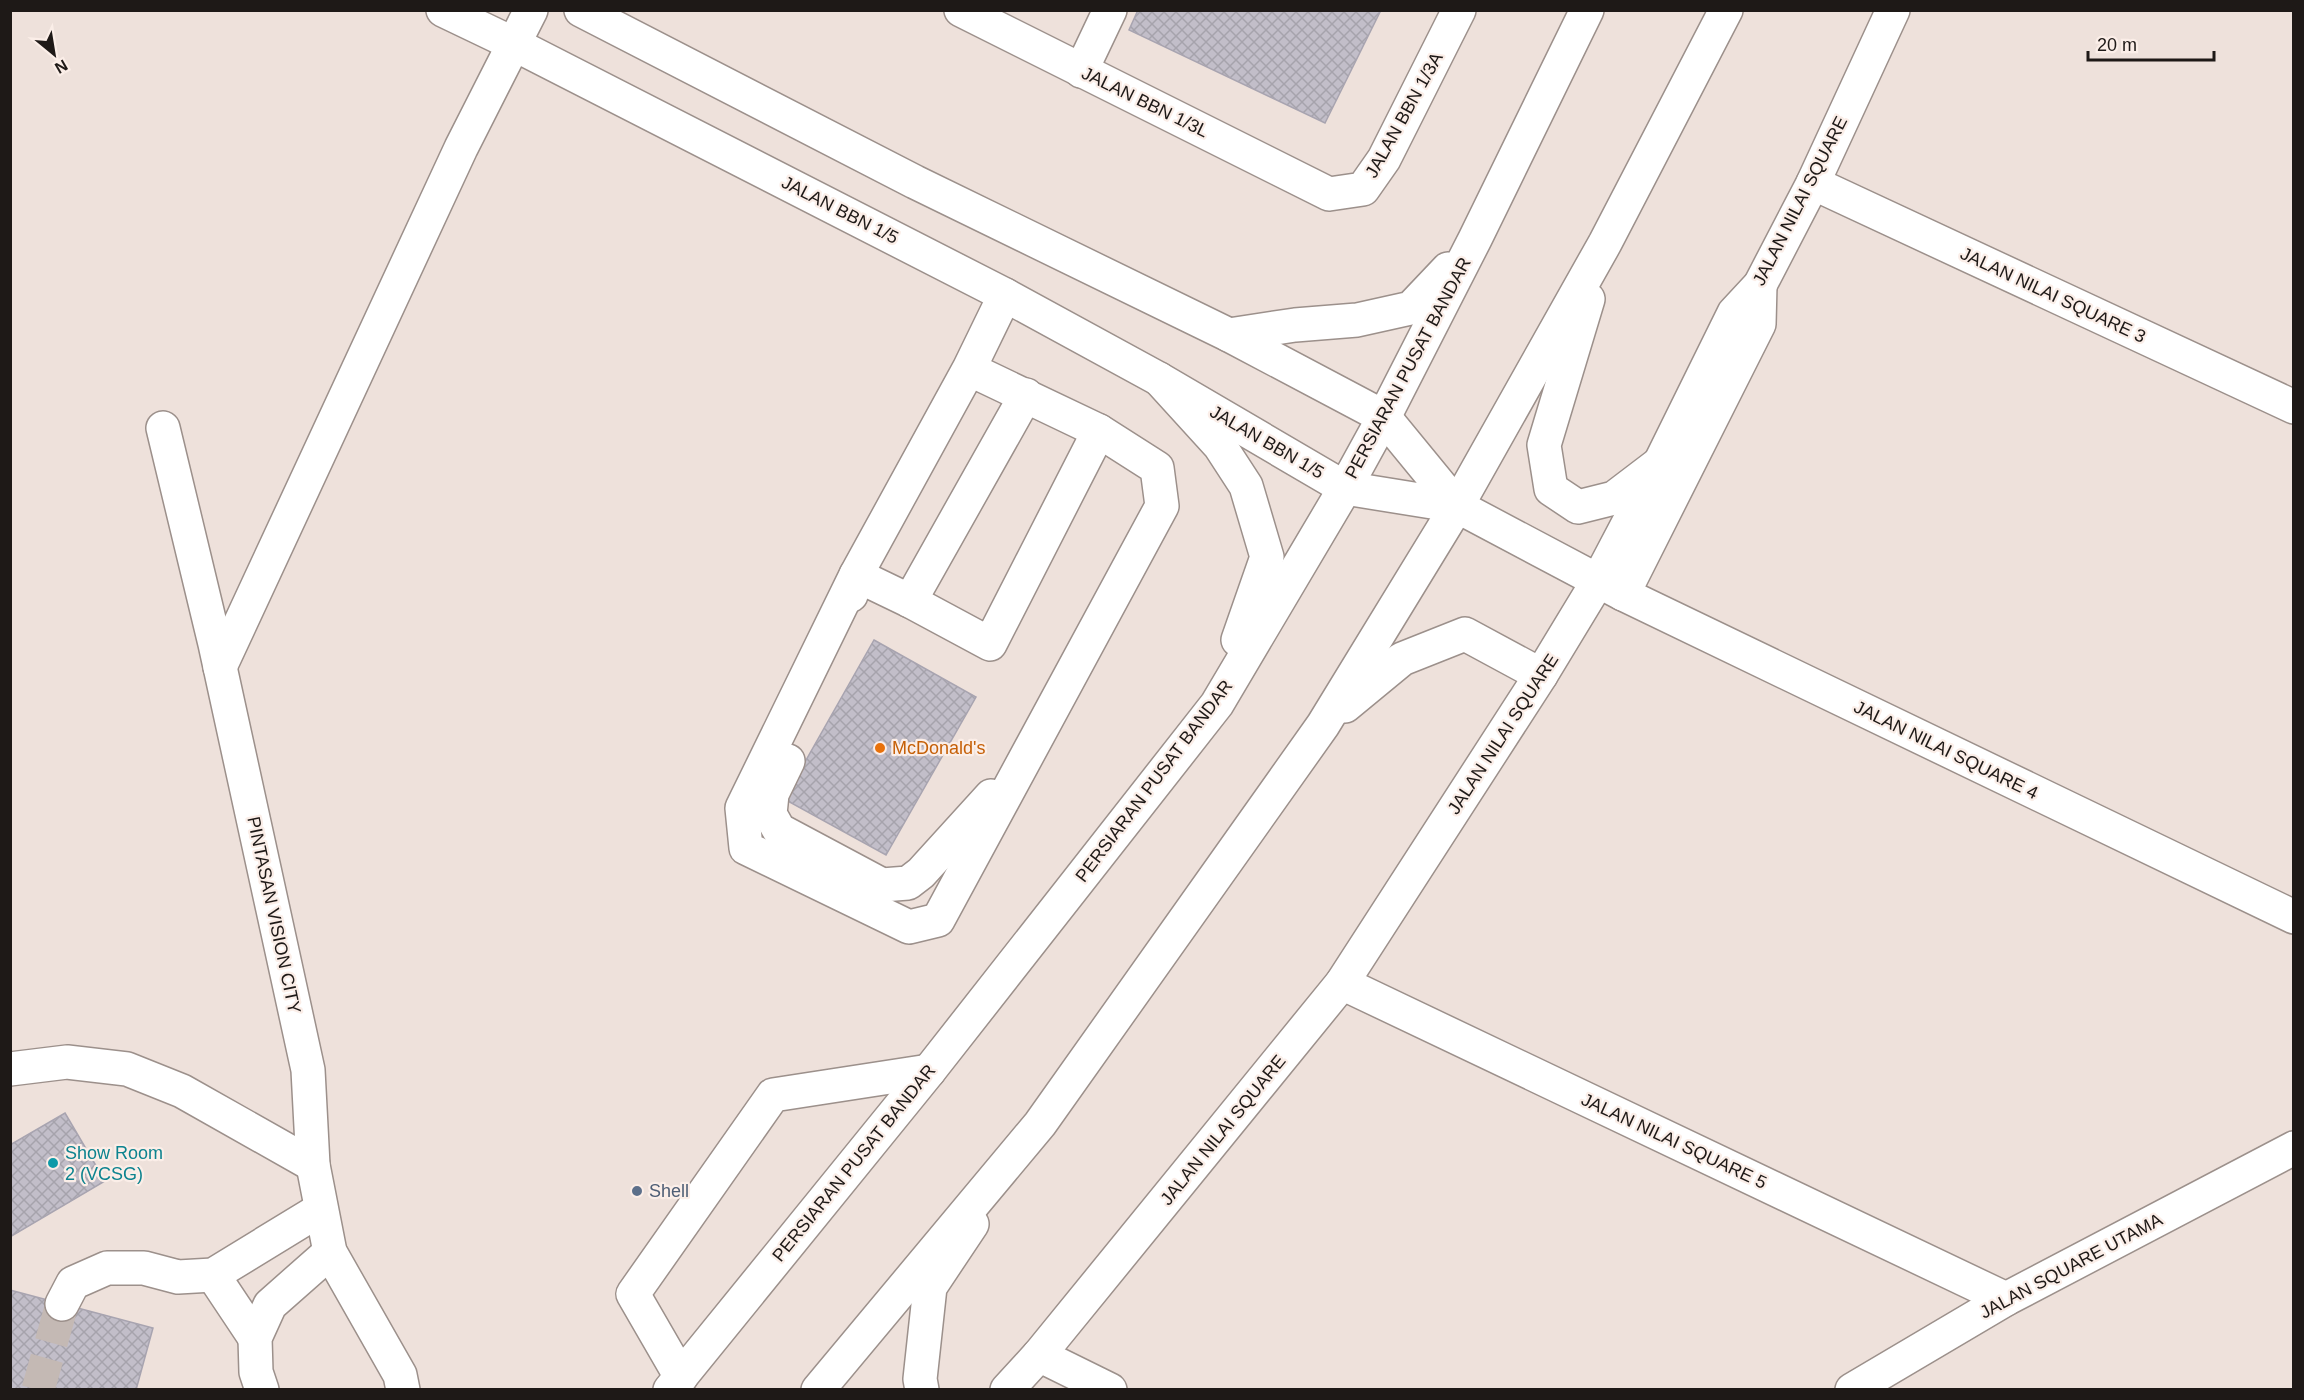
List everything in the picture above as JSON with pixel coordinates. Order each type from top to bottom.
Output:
[{"type":"street","name":"JALAN BBN 1/5","points":[[443,10],[1005,295],[1159,379],[1345,488],[1457,506]]},
{"type":"street","points":[[220,667],[456,158],[531,10]]},
{"type":"street","points":[[581,10],[915,182],[1229,335],[1384,417],[1457,506]]},
{"type":"street","name":"JALAN BBN 1/3L","points":[[961,10],[1329,194]]},
{"type":"street","points":[[1082,71],[1110,10]]},
{"type":"street","name":"JALAN BBN 1/3A","points":[[1329,194],[1363,189],[1384,159],[1459,10]]},
{"type":"street","name":"PERSIARAN PUSAT BANDAR","points":[[675,1383],[929,1071],[1217,705],[1345,488],[1384,417],[1475,239],[1587,10]]},
{"type":"street","points":[[922,1389],[920,1379],[930,1287],[1040,1124],[1323,725],[1457,506],[1605,243],[1726,10]]},
{"type":"street","name":"JALAN NILAI SQUARE","points":[[1007,1389],[1039,1355],[1342,983],[1542,675],[1611,588],[1660,464],[1734,313],[1760,285],[1813,183],[1893,10]]},
{"type":"street","name":"JALAN NILAI SQUARE 3","points":[[1813,183],[2294,407]]},
{"type":"street","points":[[1229,335],[1295,325],[1357,320],[1412,308],[1475,239]]},
{"type":"street","points":[[1605,243],[1544,445],[1551,489],[1578,507],[1614,498],[1660,464]]},
{"type":"street","points":[[1611,588],[1759,324],[1760,285]]},
{"type":"street","points":[[969,369],[1099,431],[1157,468],[1162,506],[938,920],[909,927],[746,848],[742,808],[856,575],[969,369],[1005,295]]},
{"type":"street","points":[[1159,379],[1220,446],[1246,486],[1267,557],[1217,705]]},
{"type":"street","points":[[910,602],[1026,395]]},
{"type":"street","name":"PINTASAN VISION CITY","points":[[163,428],[220,667],[308,1070],[313,1165],[330,1252],[400,1375],[403,1389]]},
{"type":"street","points":[[856,575],[990,644],[1099,431]]},
{"type":"street","name":"JALAN NILAI SQUARE 4","points":[[1457,506],[1611,588],[2294,917]]},
{"type":"street","points":[[856,575],[828,676],[772,794],[770,814],[779,831],[882,885],[908,883],[921,873],[1026,757]]},
{"type":"street","points":[[1323,725],[1402,658],[1465,634],[1542,675]]},
{"type":"street","name":"JALAN NILAI SQUARE 5","points":[[1342,983],[2006,1299]]},
{"type":"street","points":[[10,1053],[127,1069],[182,1091],[313,1165]]},
{"type":"street","points":[[10,1069],[67,1062]]},
{"type":"street","points":[[675,1383],[633,1294],[773,1095],[929,1071]]},
{"type":"street","points":[[818,1389],[1040,1124]]},
{"type":"street","name":"JALAN SQUARE UTAMA","points":[[1852,1389],[2006,1299],[2294,1148]]},
{"type":"street","points":[[62,1304],[73,1283],[107,1268],[144,1268],[178,1277],[213,1275],[321,1209]]},
{"type":"street","points":[[262,1389],[256,1372],[255,1338],[270,1305],[330,1252]]},
{"type":"street","points":[[213,1275],[255,1338]]},
{"type":"street","points":[[1039,1355],[1110,1389]]},
{"type":"building","points":[[1138,10],[1381,10],[1325,123],[1129,30]]},
{"type":"building","name":"McDonald's","points":[[874,640],[976,697],[886,855],[784,799]]},
{"type":"building","name":"Show Room 2 (VCSG)","points":[[65,1113],[105,1181],[10,1237],[10,1145]]},
{"type":"building","points":[[10,1290],[153,1328],[136,1390],[10,1390]]},
{"type":"tunnel","points":[[38,1390],[62,1304]]},
{"type":"place","name":"McDonald's","points":[[880,748]]},
{"type":"place","name":"Show Room 2 (VCSG)","points":[[53,1163]]},
{"type":"place","name":"Shell","points":[[637,1191]]}]
